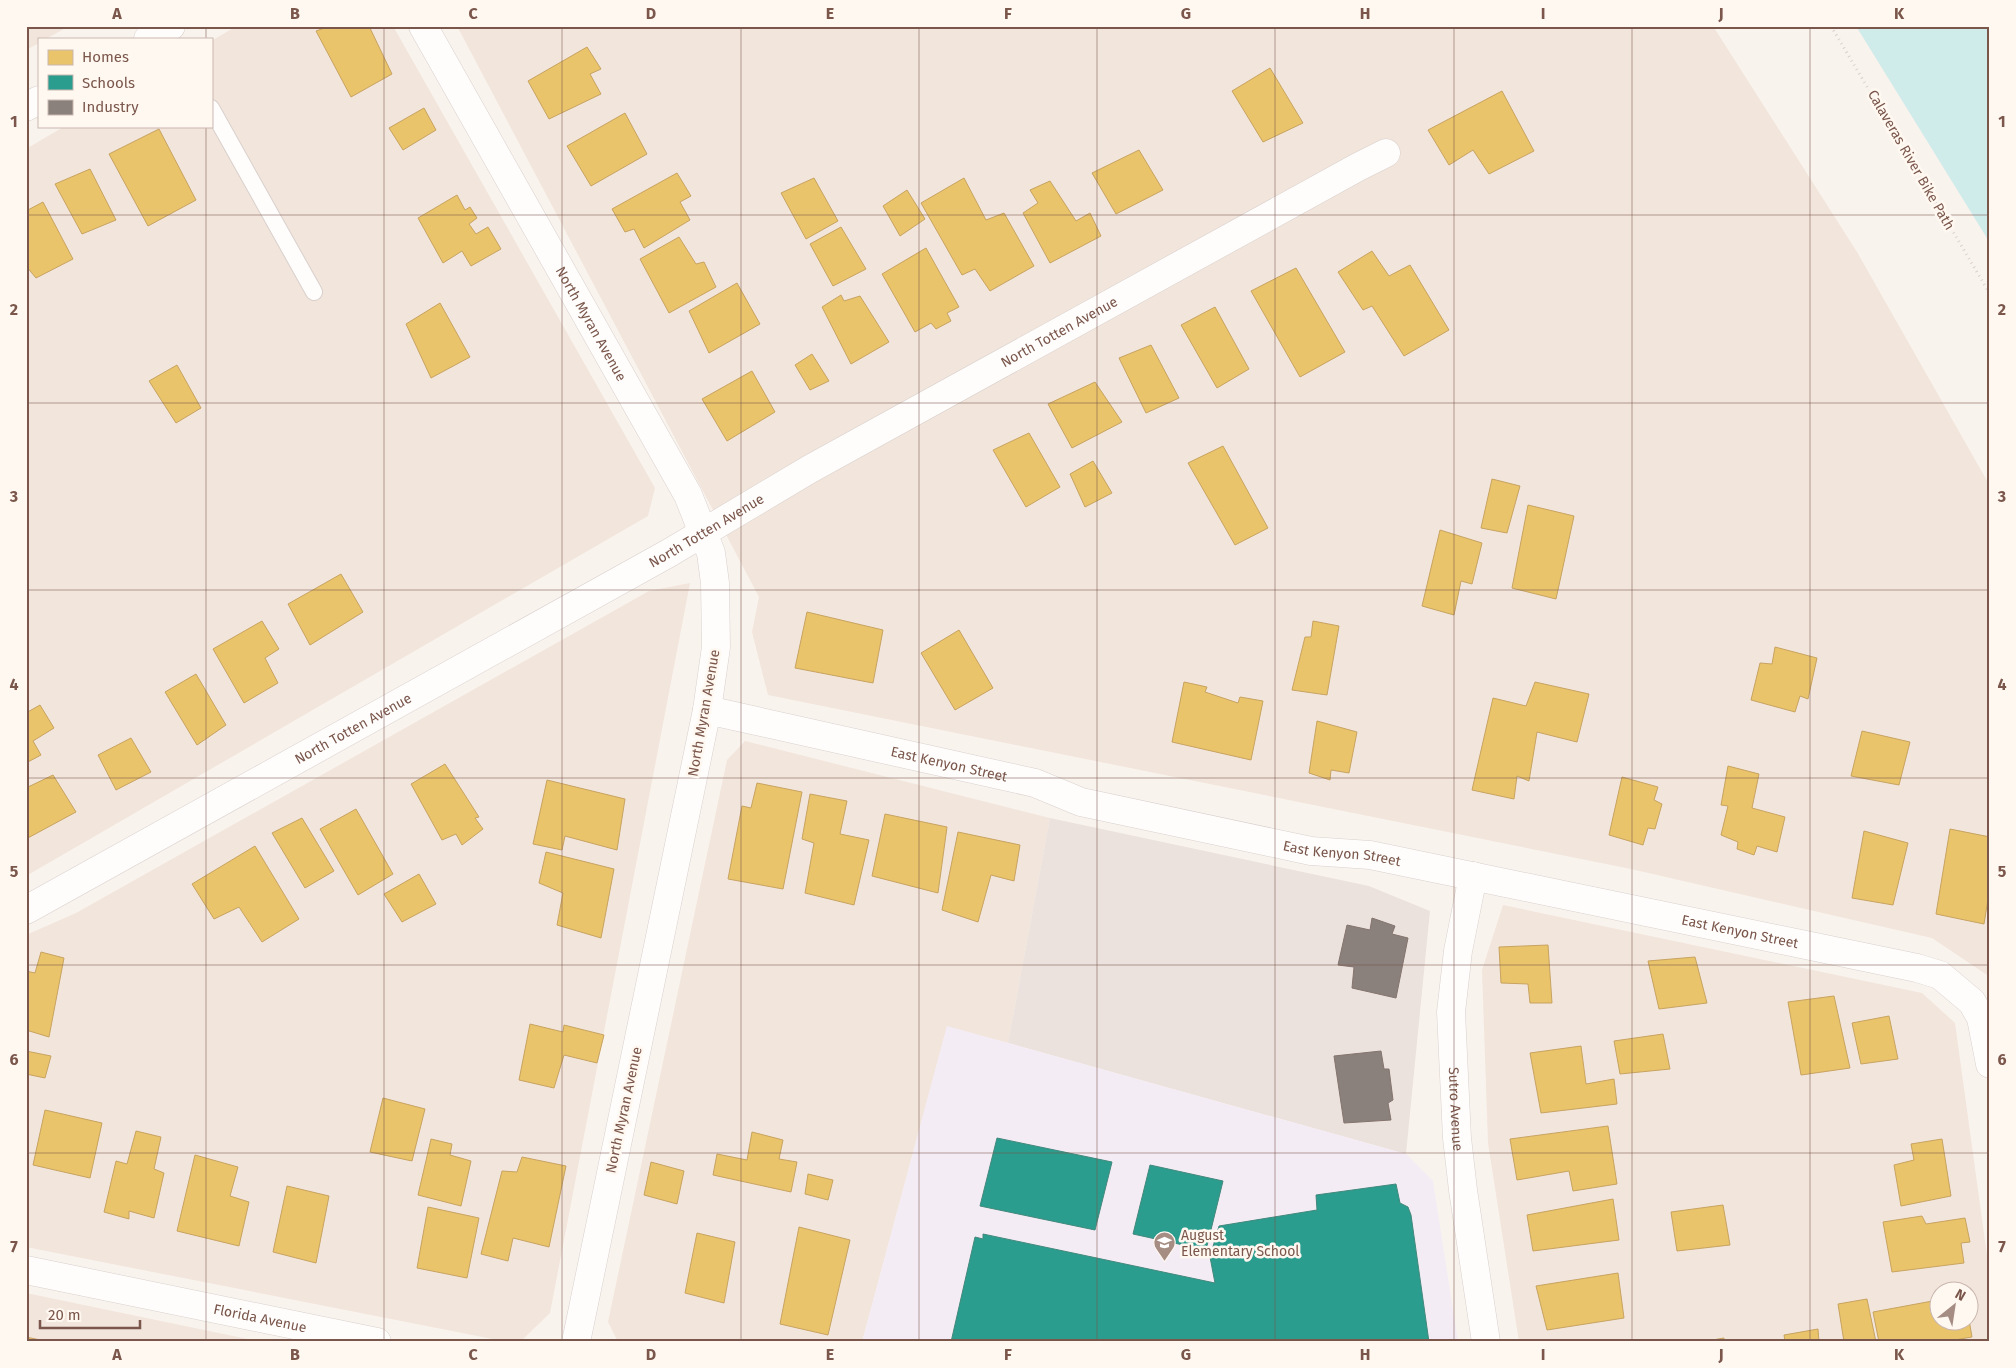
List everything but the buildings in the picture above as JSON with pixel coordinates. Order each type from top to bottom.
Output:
[{"type":"street","name":"North Myran Avenue","points":[[423,26],[688,495],[711,554],[715,583],[716,647],[707,710],[576,1342]]},
{"type":"street","points":[[26,106],[38,100]]},
{"type":"street","name":"North Totten Avenue","points":[[26,910],[660,558],[828,459],[1386,153]]},
{"type":"street","name":"East Kenyon Street","points":[[707,710],[1035,783],[1090,804],[1312,851],[1370,855],[1940,974],[1972,1002],[1981,1018],[1990,1064]]},
{"type":"street","name":"Sutro Avenue","points":[[1473,876],[1458,951],[1451,1012],[1458,1147],[1486,1342]]},
{"type":"street","name":"Florida Avenue","points":[[26,1270],[377,1342]]},
{"type":"lane","points":[[212,110],[314,292]]},
{"type":"path","name":"Calaveras River Bike Path","points":[[1831,26],[1990,294]]},
{"type":"shaded area","points":[[26,26],[69,26],[48,38],[38,38],[38,44],[26,50]]},
{"type":"shaded area","points":[[237,26],[393,26],[655,488],[648,516],[26,876],[26,149],[62,128],[212,128],[212,40]]},
{"type":"shaded area","points":[[457,26],[1713,26],[1857,252],[1990,486],[1990,977],[1932,938],[1631,869],[768,695],[752,632],[759,597]]},
{"type":"shaded area","points":[[690,583],[550,1313],[520,1342],[508,1342],[26,1247],[26,935],[76,913],[649,591]]},
{"type":"shaded area","points":[[745,741],[1050,818],[1008,1043],[947,1027],[862,1342],[618,1342],[608,1322],[727,760]]},
{"type":"shaded area","points":[[1050,818],[1369,886],[1430,911],[1406,1154],[1008,1043]]},
{"type":"shaded area","points":[[1503,905],[1922,993],[1955,1023],[1990,1277],[1990,1342],[1519,1342],[1488,1143],[1482,970]]},
{"type":"shaded area","name":"August Elementary School","points":[[947,1026],[1406,1154],[1433,1181],[1458,1342],[862,1342]]},
{"type":"shaded area","points":[[26,1293],[262,1342],[26,1342]]},
{"type":"water","points":[[1856,26],[1990,26],[1990,243]]},
{"type":"place","name":"August Elementary School","points":[[1165,1262]]}]
